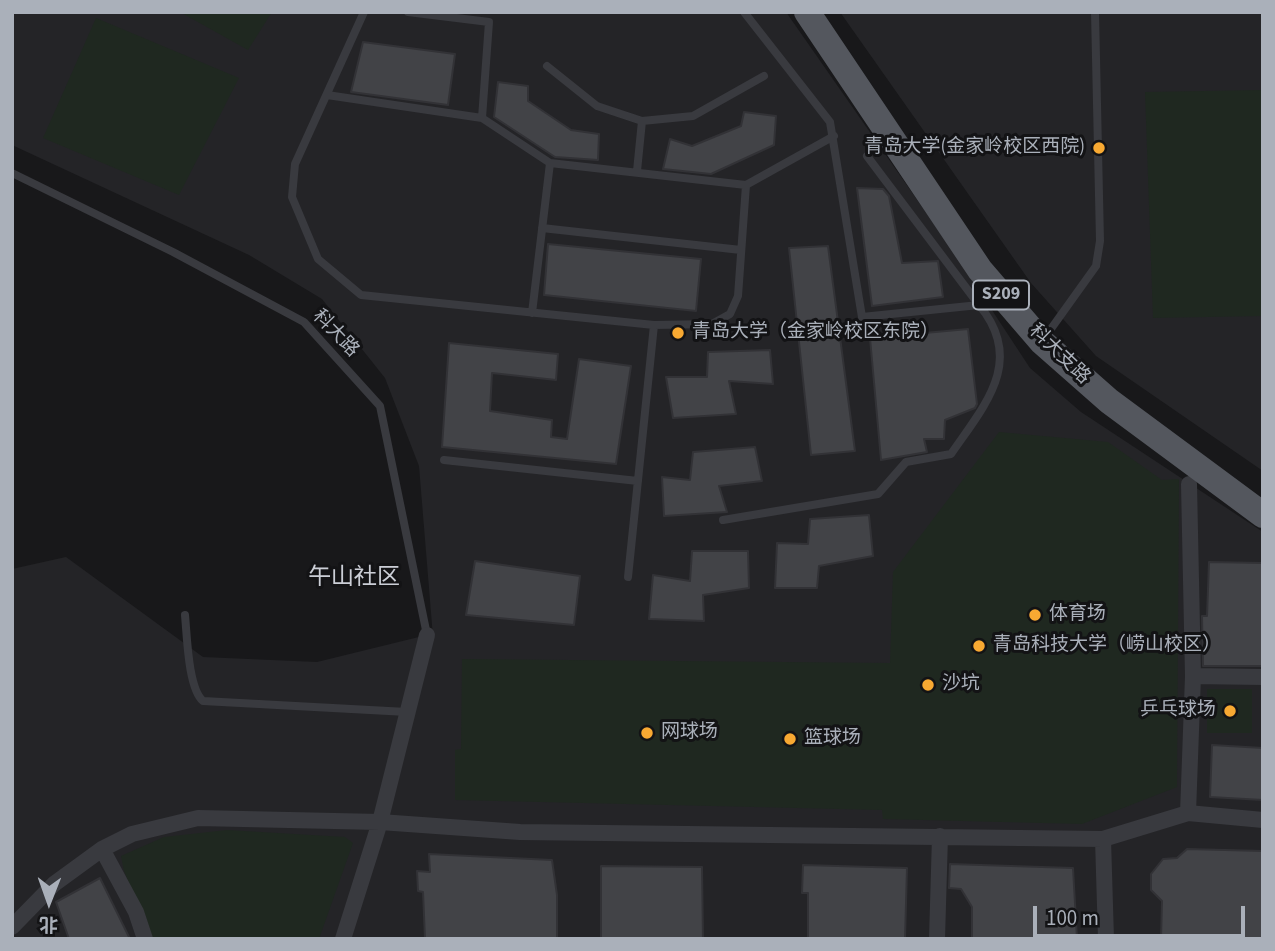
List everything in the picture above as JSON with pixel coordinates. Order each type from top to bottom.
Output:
[{"type":"main road","name":"科大支路","points":[[807,12],[980,270],[1109,401],[1263,514]]},
{"type":"main road","name":"科大支路","points":[[827,12],[1046,335],[1263,495]]},
{"type":"street","points":[[1188,813],[1193,676],[1189,484]]},
{"type":"street","points":[[343,939],[380,822],[427,635]]},
{"type":"street","points":[[1193,676],[1263,677]]},
{"type":"street","points":[[12,927],[54,884],[102,849],[132,834],[198,818],[380,822],[534,832],[1103,839],[1188,813],[1263,820]]},
{"type":"street","points":[[937,939],[940,836]]},
{"type":"street","points":[[1103,839],[1106,939]]},
{"type":"street","points":[[102,849],[136,912],[145,939]]},
{"type":"lane","points":[[365,12],[295,164],[292,197],[318,259],[361,295],[654,325],[712,324],[730,314],[738,296],[746,185]]},
{"type":"lane","points":[[408,12],[489,22],[482,118]]},
{"type":"lane","points":[[744,12],[830,122],[862,317],[979,305]]},
{"type":"lane","points":[[1046,335],[1096,266],[1100,241],[1095,12]]},
{"type":"lane","points":[[547,66],[597,106],[642,121],[693,117],[764,76]]},
{"type":"lane","points":[[327,94],[482,118],[550,163],[637,170],[746,185],[834,136]]},
{"type":"lane","points":[[637,170],[642,121]]},
{"type":"lane","points":[[723,520],[878,494],[906,463],[951,454],[998,382],[995,324],[867,156]]},
{"type":"lane","points":[[532,313],[550,163]]},
{"type":"lane","name":"科大路","points":[[12,173],[173,252],[304,321],[380,406],[427,635]]},
{"type":"lane","points":[[542,228],[741,250]]},
{"type":"lane","points":[[628,577],[654,325]]},
{"type":"lane","points":[[444,460],[638,481]]},
{"type":"lane","points":[[185,615],[189,662],[198,696],[203,701],[407,712]]},
{"type":"shaded area","points":[[12,12],[786,12],[957,257],[1030,368],[1081,412],[1263,532],[1263,939],[12,939],[12,569],[66,557],[203,657],[317,662],[427,635],[433,637],[419,466],[385,378],[322,299],[249,255],[12,145]]},
{"type":"shaded area","points":[[180,12],[272,12],[248,50]]},
{"type":"shaded area","name":"青岛大学(金家岭校区西院)","points":[[840,12],[1263,12],[1263,471],[1096,356],[1031,283]]},
{"type":"shaded area","points":[[96,18],[239,78],[179,195],[43,138]]},
{"type":"shaded area","points":[[1263,90],[1263,316],[1153,318],[1145,92]]},
{"type":"shaded area","name":"体育场","points":[[999,432],[1108,442],[1162,480],[1179,479],[1177,787],[1082,824],[883,819],[882,810],[455,800],[455,750],[461,749],[462,659],[890,663],[893,572]]},
{"type":"shaded area","name":"乒乓球场","points":[[1207,689],[1252,689],[1252,733],[1207,733]]},
{"type":"shaded area","points":[[227,830],[345,837],[353,843],[319,939],[152,939],[124,871],[121,856],[164,837]]},
{"type":"building","points":[[363,42],[455,54],[448,105],[351,92]]},
{"type":"building","points":[[498,82],[528,86],[528,101],[571,130],[599,134],[598,160],[555,157],[494,117]]},
{"type":"building","points":[[744,112],[776,116],[774,145],[711,174],[663,169],[670,139],[692,146],[741,126]]},
{"type":"building","points":[[857,188],[883,189],[889,196],[902,263],[938,261],[943,297],[872,306]]},
{"type":"building","points":[[548,244],[701,259],[696,311],[544,295]]},
{"type":"building","points":[[828,246],[855,451],[811,455],[789,248]]},
{"type":"building","points":[[968,329],[977,404],[975,408],[945,420],[944,439],[924,439],[927,452],[881,460],[870,338]]},
{"type":"building","points":[[449,343],[558,354],[556,380],[492,373],[490,411],[552,420],[551,437],[567,439],[579,359],[631,366],[616,464],[442,447]]},
{"type":"building","points":[[770,350],[773,384],[729,381],[736,414],[673,418],[666,377],[707,377],[708,352]]},
{"type":"building","points":[[755,447],[762,481],[719,486],[727,512],[664,516],[662,477],[690,480],[693,452]]},
{"type":"building","points":[[869,515],[873,556],[819,566],[817,588],[775,588],[777,543],[808,544],[810,519]]},
{"type":"building","points":[[692,551],[748,551],[749,588],[703,595],[704,621],[649,619],[653,575],[690,581]]},
{"type":"building","points":[[475,561],[580,576],[574,625],[466,615]]},
{"type":"building","points":[[1209,562],[1263,563],[1263,666],[1203,666],[1202,616],[1207,616]]},
{"type":"building","points":[[1212,745],[1263,748],[1263,800],[1210,797]]},
{"type":"building","points":[[1187,849],[1263,851],[1263,939],[1161,939],[1162,901],[1151,890],[1151,874],[1163,859],[1177,858]]},
{"type":"building","points":[[429,854],[552,860],[557,895],[557,939],[425,939],[423,892],[418,891],[417,871],[430,872]]},
{"type":"building","points":[[950,864],[1073,868],[1077,939],[972,939],[972,907],[961,889],[949,888]]},
{"type":"building","points":[[803,865],[907,868],[905,939],[808,939],[808,893],[802,893]]},
{"type":"building","points":[[601,866],[702,867],[703,939],[601,939]]},
{"type":"building","points":[[100,878],[130,939],[69,939],[56,902]]},
{"type":"place","name":"青岛大学(金家岭校区西院)","points":[[1099,148]]},
{"type":"place","name":"青岛大学（金家岭校区东院）","points":[[678,333]]},
{"type":"place","name":"体育场","points":[[1035,615]]},
{"type":"place","name":"青岛科技大学（崂山校区）","points":[[979,646]]},
{"type":"place","name":"沙坑","points":[[928,685]]},
{"type":"place","name":"乒乓球场","points":[[1230,711]]},
{"type":"place","name":"网球场","points":[[647,733]]},
{"type":"place","name":"篮球场","points":[[790,739]]},
{"type":"district","name":"午山社区","points":[[354,579]]}]
